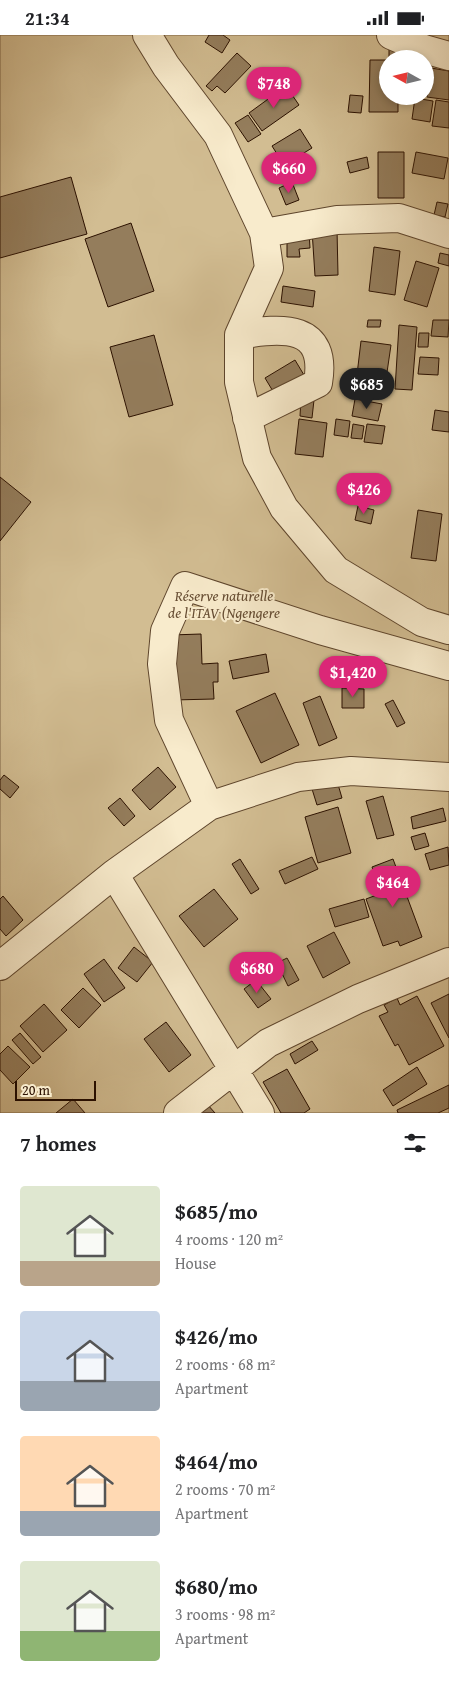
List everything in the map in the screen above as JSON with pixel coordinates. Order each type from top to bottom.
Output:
[{"type":"street","points":[[148,35],[166,66],[218,135],[264,233],[269,268],[239,335],[239,382],[257,458],[278,497],[336,570],[422,622],[449,630]]},
{"type":"street","points":[[391,35],[424,49],[449,56]]},
{"type":"street","points":[[264,233],[337,220],[398,218],[449,234]]},
{"type":"street","points":[[239,335],[281,330],[308,337],[318,349],[320,370],[318,383],[247,418]]},
{"type":"street","points":[[209,806],[169,720],[162,664],[165,631],[185,586],[320,630],[449,666]]},
{"type":"street","points":[[0,967],[114,874],[209,806],[298,777],[351,771],[449,777]]},
{"type":"street","points":[[114,874],[260,1113]]},
{"type":"street","points":[[178,1113],[268,1043],[358,999],[449,962]]},
{"type":"green space","name":"Réserve naturelle de l'ITAV (Ngengere","points":[[0,35],[449,35],[449,1113],[0,1113]]},
{"type":"building","points":[[209,35],[223,35],[230,40],[222,53],[205,42]]},
{"type":"building","points":[[389,45],[407,46],[407,50],[389,50]]},
{"type":"building","points":[[237,53],[251,66],[225,93],[217,86],[212,91],[206,86]]},
{"type":"building","points":[[370,60],[379,60],[379,105],[398,105],[398,112],[369,112]]},
{"type":"building","points":[[434,68],[449,71],[449,100],[434,98]]},
{"type":"building","points":[[265,72],[274,80],[264,92],[255,85]]},
{"type":"building","points":[[286,86],[299,105],[262,131],[249,113]]},
{"type":"building","points":[[350,95],[363,96],[361,113],[348,112]]},
{"type":"building","points":[[436,100],[449,102],[449,128],[432,126]]},
{"type":"building","points":[[414,105],[432,105],[430,122],[412,119]]},
{"type":"building","points":[[248,115],[261,134],[248,142],[235,123]]},
{"type":"building","points":[[300,129],[312,148],[284,165],[272,146]]},
{"type":"building","points":[[378,152],[404,152],[404,198],[378,198]]},
{"type":"building","points":[[416,152],[448,158],[444,179],[412,173]]},
{"type":"building","points":[[367,157],[369,168],[350,173],[347,162]]},
{"type":"building","points":[[71,177],[87,234],[0,258],[0,197]]},
{"type":"building","points":[[292,182],[299,200],[286,205],[279,188]]},
{"type":"building","points":[[437,202],[448,204],[445,217],[434,215]]},
{"type":"building","points":[[131,223],[154,291],[108,307],[85,239]]},
{"type":"building","points":[[337,229],[338,275],[315,276],[312,230]]},
{"type":"building","points":[[309,231],[310,248],[299,249],[300,257],[287,257],[287,236]]},
{"type":"building","points":[[374,247],[400,251],[395,295],[369,291]]},
{"type":"building","points":[[440,253],[449,255],[449,266],[438,263]]},
{"type":"building","points":[[416,261],[439,268],[427,307],[404,300]]},
{"type":"building","points":[[283,286],[315,291],[313,307],[281,302]]},
{"type":"building","points":[[368,320],[381,320],[380,327],[367,327]]},
{"type":"building","points":[[433,320],[449,320],[448,337],[431,336]]},
{"type":"building","points":[[399,325],[417,327],[412,390],[395,389]]},
{"type":"building","points":[[419,333],[429,333],[428,347],[418,347]]},
{"type":"building","points":[[154,335],[173,405],[129,417],[110,347]]},
{"type":"building","points":[[361,341],[391,345],[385,386],[356,383]]},
{"type":"building","points":[[420,357],[439,358],[438,375],[418,374]]},
{"type":"building","points":[[295,360],[304,375],[274,393],[265,378]]},
{"type":"building","points":[[301,399],[314,400],[312,418],[300,416]]},
{"type":"building","points":[[355,399],[382,404],[378,421],[352,416]]},
{"type":"building","points":[[435,410],[449,412],[449,432],[432,430]]},
{"type":"building","points":[[299,419],[327,423],[323,457],[295,454]]},
{"type":"building","points":[[336,419],[350,421],[348,437],[334,435]]},
{"type":"building","points":[[353,424],[364,426],[362,439],[351,438]]},
{"type":"building","points":[[367,424],[385,426],[382,444],[364,442]]},
{"type":"building","points":[[0,477],[31,502],[0,541]]},
{"type":"building","points":[[358,506],[374,510],[371,524],[355,520]]},
{"type":"building","points":[[418,510],[442,514],[436,561],[411,558]]},
{"type":"building","points":[[201,634],[202,664],[218,663],[218,682],[213,682],[214,699],[173,700],[171,635]]},
{"type":"building","points":[[266,654],[269,672],[233,679],[229,661]]},
{"type":"building","points":[[342,688],[364,689],[364,708],[342,708]]},
{"type":"building","points":[[275,693],[299,745],[261,763],[236,711]]},
{"type":"building","points":[[320,696],[337,738],[319,746],[303,703]]},
{"type":"building","points":[[393,700],[405,723],[397,727],[385,704]]},
{"type":"building","points":[[158,767],[176,787],[150,810],[132,790]]},
{"type":"building","points":[[4,775],[19,787],[10,798],[0,789],[0,780]]},
{"type":"building","points":[[337,781],[342,798],[317,805],[312,789]]},
{"type":"building","points":[[383,796],[394,835],[377,839],[366,801]]},
{"type":"building","points":[[120,798],[135,816],[124,826],[108,808]]},
{"type":"building","points":[[338,807],[351,853],[318,863],[305,817]]},
{"type":"building","points":[[443,808],[446,821],[413,829],[411,817]]},
{"type":"building","points":[[425,833],[429,846],[415,850],[411,837]]},
{"type":"building","points":[[448,847],[449,865],[430,870],[425,854]]},
{"type":"building","points":[[312,857],[318,869],[285,884],[279,871]]},
{"type":"building","points":[[240,859],[259,889],[251,894],[232,864]]},
{"type":"building","points":[[393,859],[422,937],[400,946],[398,941],[383,946],[366,899],[382,893],[372,867]]},
{"type":"building","points":[[214,889],[238,919],[204,947],[179,916]]},
{"type":"building","points":[[3,896],[23,920],[6,936],[0,929],[0,899]]},
{"type":"building","points":[[364,899],[369,917],[335,927],[329,909]]},
{"type":"building","points":[[334,932],[350,963],[323,978],[307,946]]},
{"type":"building","points":[[134,947],[153,962],[137,982],[118,968]]},
{"type":"building","points":[[287,958],[299,980],[288,986],[277,963]]},
{"type":"building","points":[[104,959],[125,988],[104,1002],[84,974]]},
{"type":"building","points":[[256,980],[271,999],[258,1008],[244,989]]},
{"type":"building","points":[[83,988],[101,1005],[79,1028],[61,1010]]},
{"type":"building","points":[[449,994],[449,1038],[431,1003]]},
{"type":"building","points":[[417,996],[444,1046],[409,1065],[398,1044],[395,1046],[379,1016],[388,1012],[384,1005],[397,998],[400,1005]]},
{"type":"building","points":[[44,1004],[67,1030],[43,1052],[20,1026]]},
{"type":"building","points":[[166,1022],[191,1055],[169,1072],[144,1039]]},
{"type":"building","points":[[20,1033],[41,1057],[33,1064],[12,1040]]},
{"type":"building","points":[[312,1041],[318,1050],[295,1064],[290,1054]]},
{"type":"building","points":[[8,1046],[30,1067],[13,1084],[0,1070],[0,1054]]},
{"type":"building","points":[[417,1067],[427,1084],[393,1106],[383,1090]]},
{"type":"building","points":[[287,1069],[310,1109],[304,1113],[281,1113],[263,1082]]},
{"type":"building","points":[[449,1085],[449,1108],[438,1113],[398,1113],[397,1110]]},
{"type":"building","points":[[73,1099],[85,1113],[56,1113]]},
{"type":"building","points":[[207,1104],[215,1113],[196,1113]]}]
